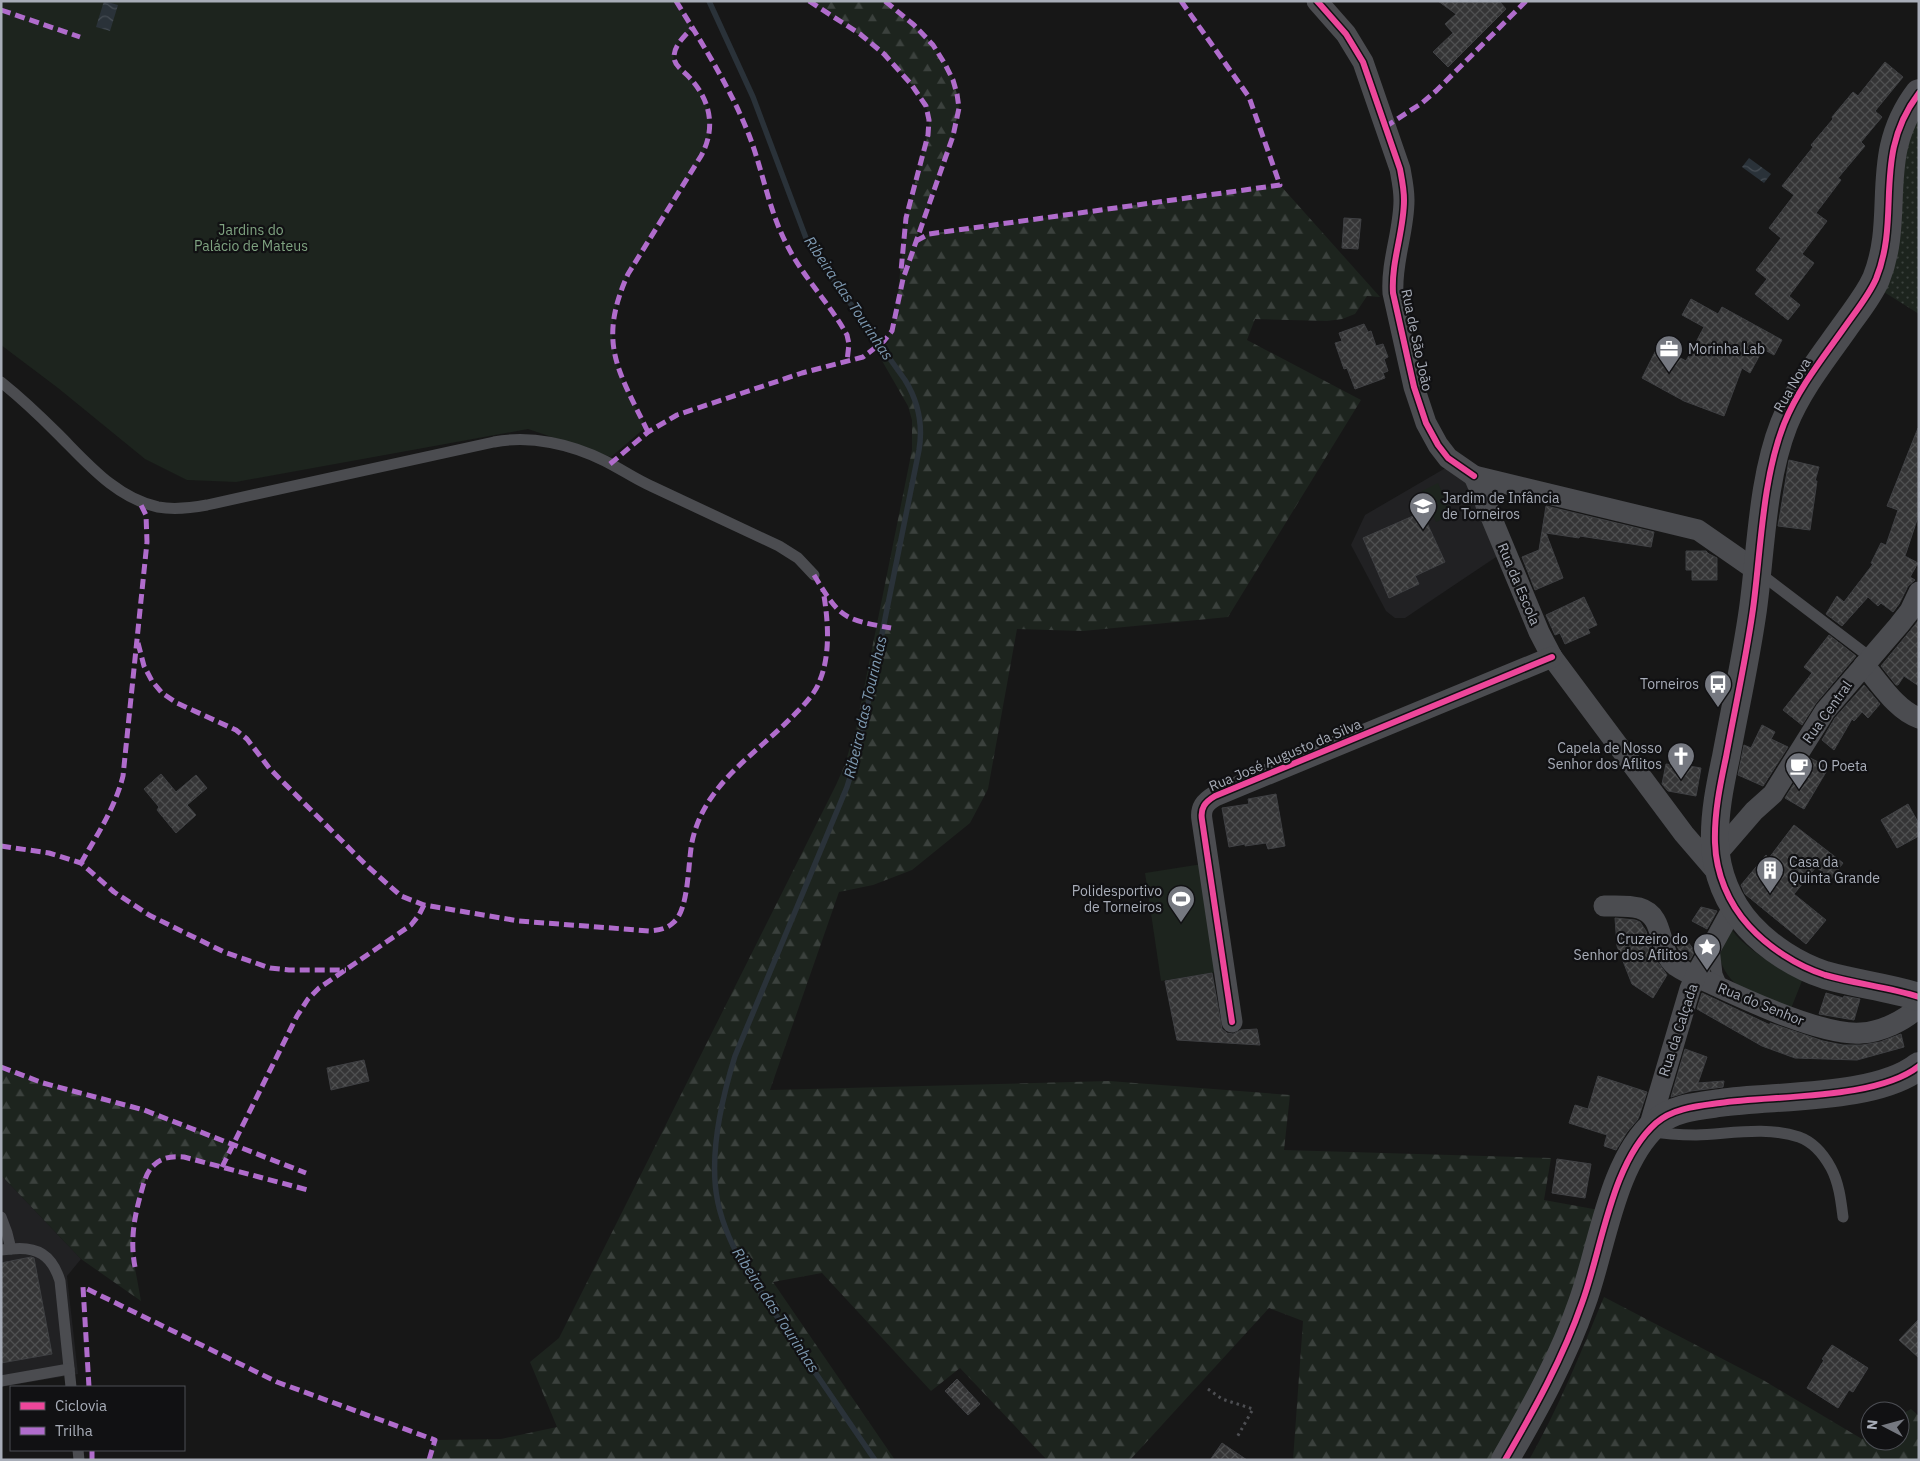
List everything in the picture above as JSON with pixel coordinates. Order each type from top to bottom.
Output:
[{"type":"street","name":"Rua de São João","points":[[1317,1],[1346,34],[1363,62],[1400,169],[1404,188],[1404,202],[1392,275],[1393,293],[1419,406],[1434,438],[1443,452],[1454,463],[1474,476]]},
{"type":"street","name":"Rua Nova","points":[[1719,866],[1716,819],[1752,614],[1770,480],[1781,434],[1800,392],[1866,297],[1876,277],[1885,241],[1893,145],[1900,123],[1919,93]]},
{"type":"street","points":[[1474,476],[1698,530],[1757,571]]},
{"type":"street","name":"Rua da Escola","points":[[1474,476],[1539,632],[1552,657],[1684,834],[1719,866]]},
{"type":"street","name":"Rua Central","points":[[1719,866],[1754,811],[1773,794],[1821,716],[1910,611],[1919,592]]},
{"type":"street","name":"Rua José Augusto da Silva","points":[[1232,1022],[1202,820],[1204,804],[1220,794],[1552,657]]},
{"type":"street","points":[[1868,662],[1902,708],[1912,716],[1919,718]]},
{"type":"street","points":[[1719,866],[1734,906],[1747,924],[1762,939],[1794,961],[1836,978],[1919,997]]},
{"type":"street","name":"Rua do Senhor","points":[[1604,906],[1634,907],[1650,914],[1658,924],[1668,957],[1677,967],[1724,989],[1804,1021],[1853,1033],[1870,1032],[1889,1026],[1907,1017],[1919,1007]]},
{"type":"street","name":"Rua da Calçada","points":[[1648,1131],[1660,1085],[1696,976],[1734,906]]},
{"type":"street","points":[[1505,1460],[1531,1415],[1568,1339],[1585,1294],[1616,1189],[1632,1156],[1648,1131],[1668,1114],[1682,1110],[1750,1099],[1860,1089],[1901,1078],[1919,1066]]},
{"type":"lane","points":[[1,382],[105,479],[128,495],[160,507],[182,508],[215,504],[494,442],[516,439],[535,440],[553,443],[603,460],[638,480],[779,546],[798,558],[814,575]]},
{"type":"lane","points":[[1757,571],[1868,662]]},
{"type":"lane","points":[[1714,944],[1717,974],[1724,989]]},
{"type":"lane","points":[[1648,1131],[1694,1135],[1759,1132],[1782,1133],[1800,1137],[1814,1145],[1832,1169],[1838,1183],[1843,1217]]},
{"type":"lane","points":[[1,1217],[6,1227],[6,1250],[23,1248],[43,1254],[57,1268],[60,1280],[71,1386]]},
{"type":"lane","points":[[1,1382],[69,1369]]},
{"type":"path","points":[[1208,1389],[1222,1398],[1252,1409],[1236,1439]]},
{"type":"shaded area","name":"Jardim de Infância de Torneiros","points":[[1449,466],[1466,480],[1499,555],[1405,618],[1395,618],[1386,611],[1351,545],[1365,515]]},
{"type":"shaded area","points":[[1,1175],[81,1259],[67,1276],[78,1374],[1,1387]]},
{"type":"green space","name":"Jardins do Palácio de Mateus","points":[[1,1],[676,1],[692,28],[677,46],[674,60],[700,91],[707,107],[710,125],[707,143],[701,158],[639,253],[628,273],[614,314],[612,335],[617,366],[646,427],[611,457],[528,429],[236,482],[187,480],[145,459],[58,388],[1,345]]},
{"type":"green space","points":[[809,1],[885,1],[914,25],[933,45],[953,80],[959,108],[953,136],[916,240],[929,234],[1280,185],[1380,297],[1367,296],[1355,314],[1342,319],[1327,321],[1255,319],[1247,340],[1361,400],[1228,617],[1083,631],[1017,629],[988,789],[970,823],[912,870],[873,885],[839,892],[770,1090],[1109,1081],[1290,1095],[1284,1150],[1551,1158],[1544,1200],[1599,1210],[1571,1309],[1493,1460],[1293,1460],[1303,1321],[1269,1308],[1130,1460],[1047,1460],[960,1368],[931,1391],[822,1273],[773,1282],[895,1460],[429,1460],[435,1440],[501,1439],[557,1427],[530,1362],[559,1338],[836,785],[844,767],[856,728],[912,450],[912,420],[908,406],[877,352],[889,342],[887,338],[892,331],[906,218],[929,127],[928,112],[922,99],[898,68],[857,33]]},
{"type":"green space","points":[[1919,118],[1919,314],[1884,292],[1897,252],[1900,236],[1900,191],[1903,149]]},
{"type":"green space","points":[[1438,483],[1452,515],[1436,522],[1422,491]]},
{"type":"green space","name":"Polidesportivo de Torneiros","points":[[1202,864],[1218,972],[1161,981],[1145,873]]},
{"type":"green space","points":[[1732,930],[1755,952],[1802,981],[1790,1011],[1756,997],[1737,985],[1729,977],[1719,955]]},
{"type":"green space","points":[[1,1067],[43,1083],[144,1110],[233,1145],[222,1167],[194,1159],[173,1157],[166,1158],[157,1163],[150,1172],[140,1195],[132,1234],[133,1258],[141,1301],[81,1259],[1,1175]]},
{"type":"green space","points":[[1604,1297],[1763,1380],[1860,1438],[1860,1451],[1910,1451],[1911,1409],[1919,1416],[1919,1460],[1529,1460],[1560,1400]]},
{"type":"water","points":[[104,1],[118,5],[110,31],[96,27]]},
{"type":"water","points":[[1749,158],[1771,174],[1764,183],[1742,167]]},
{"type":"building","points":[[1438,1],[1499,1],[1506,9],[1448,67],[1433,52],[1453,33],[1445,24],[1456,14]]},
{"type":"building","points":[[1885,62],[1903,77],[1875,111],[1882,117],[1861,142],[1865,146],[1838,178],[1841,180],[1816,213],[1827,221],[1802,254],[1814,263],[1789,296],[1800,305],[1788,320],[1755,294],[1767,279],[1756,270],[1781,238],[1769,228],[1794,195],[1782,186],[1813,147],[1811,145],[1833,119],[1832,117],[1853,92],[1858,96]]},
{"type":"building","points":[[1344,218],[1361,219],[1358,249],[1342,248]]},
{"type":"building","points":[[1691,299],[1718,314],[1722,307],[1782,340],[1774,355],[1763,349],[1750,373],[1742,368],[1724,416],[1684,401],[1642,378],[1658,346],[1686,361],[1704,327],[1682,315]]},
{"type":"building","points":[[1364,324],[1368,332],[1371,331],[1376,346],[1383,344],[1388,357],[1384,359],[1388,371],[1383,373],[1385,378],[1355,389],[1347,368],[1344,369],[1335,343],[1342,341],[1339,333]]},
{"type":"building","points":[[1918,428],[1919,514],[1905,556],[1918,563],[1910,577],[1915,580],[1908,586],[1893,612],[1881,603],[1878,606],[1868,597],[1842,626],[1826,614],[1837,596],[1844,602],[1873,564],[1871,563],[1881,543],[1886,545],[1898,510],[1887,506]]},
{"type":"building","points":[[1789,460],[1819,467],[1815,481],[1817,481],[1810,530],[1778,526]]},
{"type":"building","points":[[1546,506],[1654,532],[1651,547],[1580,536],[1579,538],[1546,533],[1563,578],[1535,590],[1522,557],[1539,550]]},
{"type":"building","points":[[1422,512],[1445,562],[1415,576],[1419,584],[1389,598],[1363,538]]},
{"type":"building","points":[[1686,551],[1706,551],[1717,558],[1717,580],[1692,580],[1692,570],[1686,570]]},
{"type":"building","points":[[1584,597],[1597,625],[1588,629],[1590,633],[1565,644],[1560,633],[1555,635],[1546,615]]},
{"type":"building","points":[[1919,620],[1919,686],[1904,676],[1896,685],[1881,666]]},
{"type":"building","points":[[1829,635],[1856,656],[1816,703],[1802,725],[1783,710],[1812,673],[1804,667]]},
{"type":"building","points":[[1864,685],[1880,704],[1868,718],[1862,712],[1854,721],[1852,719],[1834,750],[1822,740],[1835,718]]},
{"type":"building","points":[[1762,725],[1775,732],[1771,739],[1788,747],[1763,786],[1738,775],[1744,745],[1751,748]]},
{"type":"building","name":"Capela de Nosso Senhor dos Aflitos","points":[[1675,758],[1689,760],[1689,766],[1701,768],[1696,796],[1668,791],[1662,784],[1666,764],[1674,765]]},
{"type":"building","points":[[1810,758],[1829,767],[1804,809],[1785,798]]},
{"type":"building","points":[[161,774],[176,792],[196,775],[207,788],[187,805],[196,815],[176,833],[157,810],[159,807],[144,789]]},
{"type":"building","points":[[1276,794],[1285,846],[1268,849],[1266,843],[1229,847],[1222,808],[1249,804],[1248,799]]},
{"type":"building","points":[[1908,804],[1919,824],[1919,836],[1897,848],[1881,820]]},
{"type":"building","points":[[1794,825],[1843,863],[1831,879],[1816,867],[1794,894],[1826,920],[1806,944],[1745,894],[1741,885],[1766,855],[1769,858]]},
{"type":"building","points":[[1701,907],[1717,911],[1707,929],[1692,921]]},
{"type":"building","points":[[1615,918],[1640,922],[1646,931],[1655,958],[1667,975],[1653,998],[1632,984],[1617,946]]},
{"type":"building","points":[[1683,936],[1695,951],[1690,960],[1680,952],[1677,946]]},
{"type":"building","points":[[1212,973],[1222,1029],[1227,1033],[1233,1034],[1241,1030],[1257,1029],[1260,1045],[1177,1040],[1165,981]]},
{"type":"building","points":[[1702,993],[1770,1025],[1770,1023],[1823,1041],[1843,1045],[1862,1045],[1880,1042],[1901,1034],[1904,1047],[1857,1060],[1795,1058],[1762,1046],[1697,1009]]},
{"type":"building","points":[[1826,993],[1843,998],[1844,996],[1860,999],[1854,1020],[1819,1014]]},
{"type":"building","points":[[1685,1049],[1707,1057],[1698,1083],[1724,1081],[1723,1087],[1691,1091],[1671,1097]]},
{"type":"building","points":[[364,1060],[369,1081],[331,1090],[327,1068]]},
{"type":"building","points":[[1598,1076],[1647,1092],[1638,1119],[1616,1150],[1604,1146],[1607,1135],[1569,1123],[1575,1105],[1588,1109]]},
{"type":"building","points":[[1557,1159],[1591,1164],[1585,1198],[1552,1193]]},
{"type":"building","points":[[34,1258],[52,1354],[1,1363],[1,1263]]},
{"type":"building","points":[[1919,1319],[1919,1358],[1899,1340]]},
{"type":"building","points":[[1832,1345],[1868,1368],[1853,1392],[1849,1390],[1838,1408],[1807,1388],[1824,1360],[1822,1359]]},
{"type":"building","points":[[957,1379],[980,1404],[968,1415],[945,1391]]},
{"type":"building","points":[[1222,1443],[1247,1460],[1210,1460]]},
{"type":"waterway","name":"Ribeira das Tourinhas","points":[[709,1],[753,97],[806,238],[815,254],[905,380],[913,396],[920,423],[919,450],[859,748],[847,787],[735,1056],[717,1129],[714,1167],[718,1203],[727,1233],[741,1262],[875,1460]]},
{"type":"marked path","points":[[676,1],[716,66],[742,117],[781,234],[794,258],[847,335],[849,344],[847,361]]},
{"type":"marked path","points":[[809,1],[860,34],[884,54],[911,84],[926,106],[929,120],[928,135],[906,218],[901,271]]},
{"type":"marked path","points":[[610,464],[648,432],[677,415],[802,373],[863,357],[884,341],[892,331],[903,279],[953,136],[959,108],[953,80],[933,45],[914,25],[885,1]]},
{"type":"marked path","points":[[916,241],[929,234],[1280,185],[1249,97],[1181,1]]},
{"type":"marked path","points":[[1385,127],[1422,103],[1436,91],[1526,1]]},
{"type":"marked path","points":[[1,10],[80,37]]},
{"type":"marked path","points":[[648,432],[620,373],[615,356],[613,338],[614,319],[628,274],[701,156],[709,134],[709,113],[706,103],[695,84],[674,60],[674,53],[678,45],[692,28]]},
{"type":"marked path","points":[[81,863],[110,810],[123,776],[147,542],[146,515],[139,501]]},
{"type":"marked path","points":[[814,575],[830,600],[844,614],[862,622],[891,628]]},
{"type":"marked path","points":[[138,643],[144,666],[152,681],[162,693],[177,703],[236,730],[247,739],[270,769],[366,865],[401,896],[424,905],[519,921],[650,931],[660,930],[669,926],[679,916],[683,907],[687,885],[692,842],[698,822],[707,804],[731,773],[799,710],[818,686],[827,647],[827,624],[823,590]]},
{"type":"marked path","points":[[1,846],[49,853],[81,863],[114,892],[149,915],[224,952],[270,968],[346,970]]},
{"type":"marked path","points":[[222,1167],[297,1016],[308,999],[319,988],[411,925],[424,905]]},
{"type":"marked path","points":[[1,1067],[43,1083],[144,1110],[306,1173]]},
{"type":"marked path","points":[[135,1267],[133,1239],[139,1202],[147,1174],[161,1160],[172,1157],[184,1157],[308,1190]]},
{"type":"marked path","points":[[89,1386],[83,1287],[277,1382],[435,1440],[429,1460]]},
{"type":"marked path","points":[[92,1451],[92,1460]]},
{"type":"cycle path","points":[[1317,1],[1346,34],[1363,62],[1400,169],[1404,200],[1394,269],[1393,293],[1414,387],[1426,423],[1438,445],[1448,458],[1474,476]]},
{"type":"cycle path","points":[[1919,93],[1904,116],[1896,140],[1891,163],[1887,232],[1876,279],[1865,298],[1803,386],[1784,424],[1777,446],[1771,468],[1763,515],[1753,609],[1716,810],[1715,832],[1718,865],[1729,898],[1749,926],[1765,941],[1784,955],[1814,971],[1848,981],[1919,997]]},
{"type":"cycle path","points":[[1232,1022],[1202,820],[1202,812],[1206,803],[1215,796],[1552,657]]},
{"type":"cycle path","points":[[1505,1460],[1527,1422],[1566,1344],[1582,1303],[1618,1183],[1628,1160],[1641,1140],[1656,1123],[1670,1114],[1695,1107],[1852,1091],[1878,1085],[1900,1077],[1919,1066]]},
{"type":"place","name":"Morinha Lab","points":[[1669,373]]},
{"type":"place","name":"Jardim de Infância de Torneiros","points":[[1423,530]]},
{"type":"place","name":"Torneiros","points":[[1718,708]]},
{"type":"place","name":"Capela de Nosso Senhor dos Aflitos","points":[[1681,780]]},
{"type":"place","name":"O Poeta","points":[[1799,790]]},
{"type":"place","name":"Casa da Quinta Grande","points":[[1770,894]]},
{"type":"place","name":"Polidesportivo de Torneiros","points":[[1181,923]]},
{"type":"place","name":"Cruzeiro do Senhor dos Aflitos","points":[[1707,971]]}]
